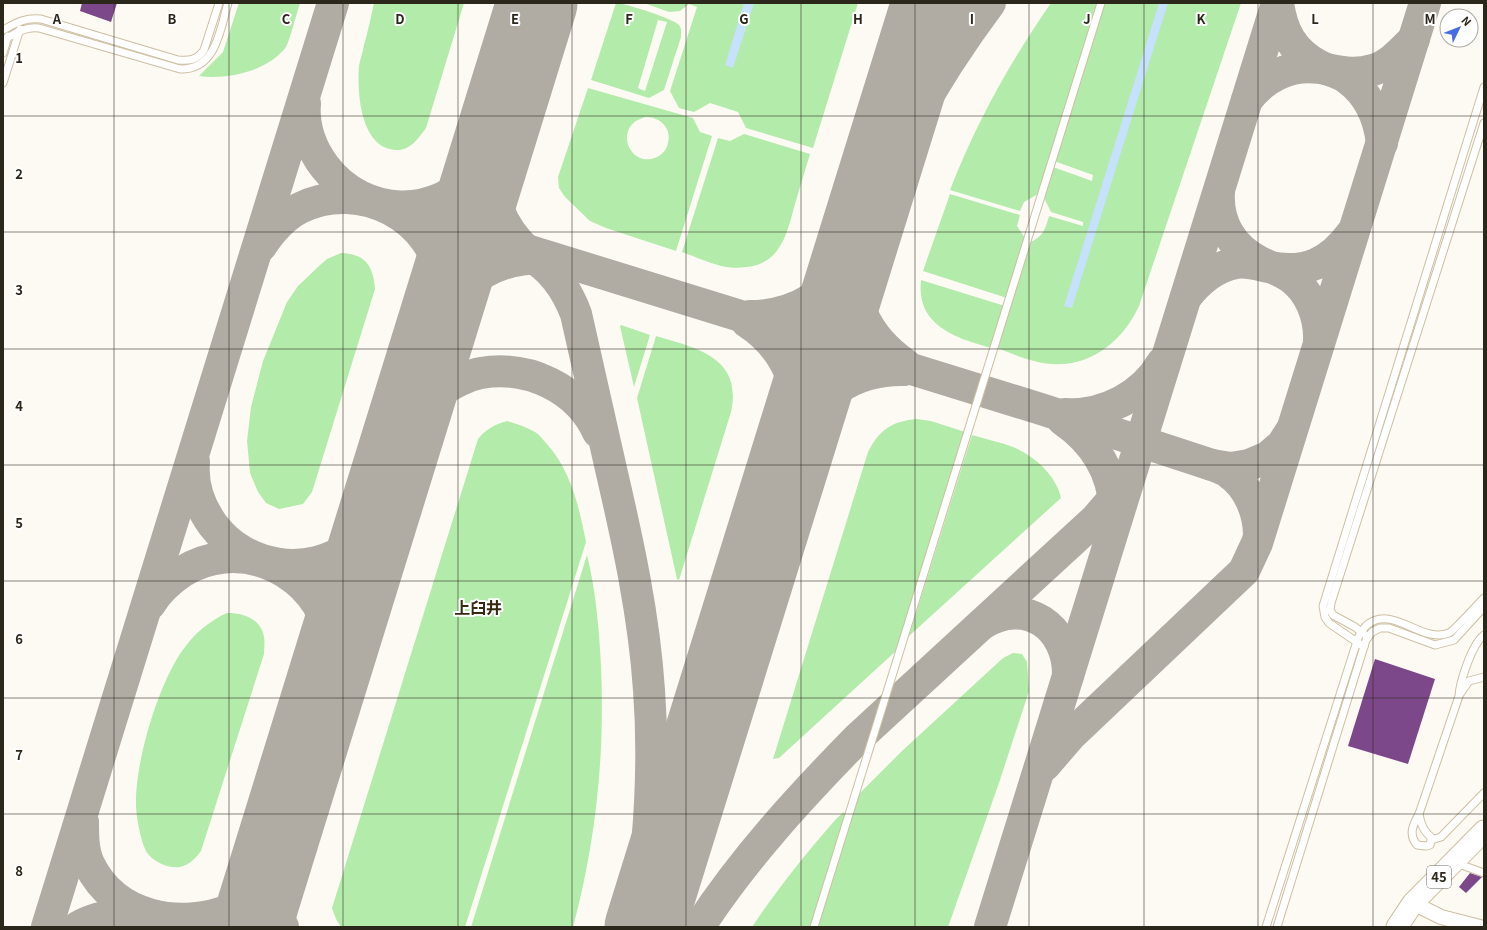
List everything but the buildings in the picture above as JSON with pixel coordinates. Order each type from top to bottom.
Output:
[{"type":"main road","name":"45","points":[[1397,927],[1413,903],[1484,831]]},
{"type":"street","points":[[1413,903],[1441,917],[1480,927]]},
{"type":"lane","points":[[3,30],[29,18],[41,19],[178,60],[188,61],[199,56],[204,50],[219,3]]},
{"type":"lane","points":[[5,39],[32,27],[39,28],[180,69],[187,69],[200,65],[213,51],[228,3]]},
{"type":"lane","points":[[814,927],[1101,3]]},
{"type":"lane","points":[[3,83],[23,20]]},
{"type":"lane","points":[[3,53],[5,39],[11,25]]},
{"type":"lane","points":[[1364,647],[1329,622],[1325,617],[1323,606],[1484,87]]},
{"type":"lane","points":[[1368,637],[1332,615],[1330,610],[1331,602],[1484,123]]},
{"type":"lane","points":[[1266,927],[1357,641],[1362,632],[1366,626],[1379,619],[1391,619],[1433,635],[1450,633],[1484,598]]},
{"type":"lane","points":[[1277,927],[1368,637],[1372,632],[1380,628],[1389,628],[1435,645],[1454,640],[1484,607]]},
{"type":"lane","points":[[1484,635],[1474,649],[1460,686],[1459,696],[1419,814],[1413,826],[1413,839],[1417,845],[1430,845],[1431,840],[1440,837],[1484,793]]},
{"type":"lane","points":[[1459,696],[1469,681],[1484,677]]},
{"type":"lane","points":[[1419,814],[1423,830],[1433,839]]},
{"type":"lane","points":[[1454,862],[1484,873]]},
{"type":"green space","points":[[239,3],[300,3],[286,47],[269,62],[247,72],[222,77],[199,76],[223,52]]},
{"type":"green space","points":[[374,3],[464,3],[426,128],[411,145],[402,150],[390,149],[380,144],[372,136],[366,126],[362,114],[359,88],[359,66]]},
{"type":"green space","points":[[616,3],[659,15],[675,22],[680,26],[681,37],[664,90],[649,98],[591,80]],"holes":[[[658,20],[667,22],[645,91],[638,88]]]},
{"type":"green space","points":[[644,3],[858,3],[813,148],[746,128],[738,112],[710,103],[694,112],[679,108],[670,91],[697,7],[689,4],[680,11],[669,12]]},
{"type":"green space","points":[[1051,3],[1098,3],[1038,194],[1024,202],[1020,211],[950,190],[971,141],[995,94],[1008,70]]},
{"type":"green space","points":[[1103,3],[1241,3],[1139,306],[1131,321],[1121,334],[1110,345],[1097,354],[1068,364],[1051,364],[1029,360],[996,348],[1029,243],[1043,232],[1049,216],[1083,226],[1083,222],[1051,212],[1044,198],[1053,167],[1092,181],[1093,175],[1054,161]]},
{"type":"green space","points":[[588,88],[693,118],[700,132],[712,136],[676,251],[606,228],[590,221],[565,197],[559,188],[558,177]],"holes":[[[646,117],[664,124],[669,138],[667,147],[663,153],[657,157],[647,159],[639,157],[632,152],[628,145],[627,137],[629,128],[635,122]]]},
{"type":"green space","points":[[744,134],[810,154],[786,235],[781,244],[775,253],[759,264],[736,268],[720,266],[682,252],[718,138],[730,141]]},
{"type":"green space","points":[[950,194],[1020,215],[1017,226],[1025,238],[1007,298],[923,271]]},
{"type":"green space","points":[[341,253],[357,256],[367,263],[372,274],[375,289],[312,492],[303,504],[279,509],[266,503],[258,492],[250,473],[247,441],[251,407],[263,361],[287,302],[298,286],[319,266],[327,259]]},
{"type":"green space","points":[[921,280],[1005,306],[991,348],[965,340],[941,328],[925,309],[921,296]]},
{"type":"green space","points":[[621,325],[650,335],[634,387],[620,326]]},
{"type":"green space","points":[[656,336],[686,345],[713,358],[723,367],[730,379],[733,393],[731,412],[679,580],[677,579],[637,398]]},
{"type":"green space","points":[[917,419],[931,421],[965,432],[897,650],[779,758],[773,759],[868,452],[872,444],[887,428],[900,422]]},
{"type":"green space","points":[[507,421],[537,433],[555,454],[568,477],[573,490],[586,542],[465,927],[341,927],[332,908],[478,439],[491,428]]},
{"type":"green space","points":[[972,435],[1013,447],[1029,456],[1049,474],[1061,498],[909,636]]},
{"type":"green space","points":[[587,555],[597,610],[601,666],[602,732],[593,830],[588,862],[573,927],[471,927]]},
{"type":"green space","points":[[227,613],[240,614],[255,621],[264,637],[264,654],[201,851],[195,859],[186,865],[171,867],[158,862],[148,854],[139,830],[136,809],[137,787],[144,745],[158,700],[175,661],[199,631],[215,619]]},
{"type":"green space","points":[[1013,653],[1022,654],[1027,662],[1029,691],[1000,780],[948,927],[817,927],[858,795],[902,751],[1003,658]]},
{"type":"green space","points":[[844,812],[845,818],[811,927],[752,927],[803,858],[837,818]]},
{"type":"water","points":[[744,3],[754,3],[733,68],[725,65]]},
{"type":"water","points":[[1159,3],[1168,3],[1072,308],[1064,306]]},
{"type":"taxiway","points":[[47,927],[333,3]]},
{"type":"taxiway","points":[[859,237],[876,196],[918,113],[947,64],[990,3]]},
{"type":"taxiway","points":[[990,927],[1277,3]]},
{"type":"taxiway","points":[[1278,3],[1282,23],[1295,47],[1318,65],[1345,77],[1356,85],[1368,100],[1379,125],[1382,143]]},
{"type":"taxiway","points":[[1045,765],[1070,736],[1244,571],[1257,543],[1425,3]]},
{"type":"taxiway","points":[[1247,100],[1261,85],[1278,74],[1288,70],[1308,67],[1339,72],[1359,73],[1379,68],[1400,53],[1414,39]]},
{"type":"taxiway","points":[[305,104],[305,121],[309,137],[316,153],[325,167],[341,184],[360,196],[380,204],[401,206],[422,204],[442,198],[461,186],[478,170],[486,159],[496,138]]},
{"type":"taxiway","points":[[491,152],[492,181],[498,207],[503,220],[510,231],[529,253]]},
{"type":"taxiway","points":[[1219,192],[1221,214],[1228,233],[1234,242],[1250,256],[1290,277],[1297,283],[1308,297],[1316,314],[1319,341]]},
{"type":"taxiway","points":[[261,246],[274,229],[294,211],[323,200],[347,198],[370,202],[392,210],[411,223],[426,240],[437,261],[442,285],[442,304],[439,322]]},
{"type":"taxiway","points":[[375,203],[1044,410],[1223,469],[1236,478],[1247,492],[1255,509],[1259,535]]},
{"type":"taxiway","points":[[1186,297],[1196,285],[1208,275],[1228,265],[1244,262],[1282,269],[1294,269],[1316,264],[1335,252],[1352,233]]},
{"type":"taxiway","points":[[854,251],[854,285],[857,300],[863,315],[870,329],[879,341],[905,364]]},
{"type":"taxiway","points":[[750,316],[783,312],[812,299],[836,278],[846,266],[854,251]]},
{"type":"taxiway","points":[[529,255],[545,266],[558,280],[568,296],[576,314],[623,524],[639,606],[647,662],[649,690],[651,720],[651,780],[648,839],[637,927]]},
{"type":"taxiway","points":[[439,322],[458,294],[481,274],[508,262],[542,258]]},
{"type":"taxiway","points":[[747,322],[761,332],[773,344],[790,373],[795,388],[798,405],[796,439]]},
{"type":"taxiway","points":[[1065,414],[1094,412],[1121,402],[1144,385],[1154,375],[1162,363]]},
{"type":"taxiway","points":[[796,440],[815,410],[826,398],[839,388],[853,380],[869,374],[904,370]]},
{"type":"taxiway","points":[[402,439],[425,404],[435,395],[469,376],[499,371],[533,377],[550,383],[565,392],[578,403],[598,432]]},
{"type":"taxiway","points":[[1063,420],[1084,438],[1101,460],[1111,485],[1115,513]]},
{"type":"taxiway","points":[[1212,465],[1231,468],[1249,465],[1268,457],[1282,445],[1291,431]]},
{"type":"taxiway","points":[[194,462],[194,479],[198,495],[204,511],[213,525],[227,540],[243,551],[260,559],[279,564],[298,565],[317,562],[335,555],[352,545],[367,530],[383,500]]},
{"type":"taxiway","points":[[699,927],[716,901],[754,852],[836,760],[1096,519],[1121,487]]},
{"type":"taxiway","points":[[150,604],[160,590],[173,579],[182,572],[203,562],[224,557],[246,558],[266,563],[286,573],[303,586],[317,603],[327,624],[331,644],[331,658],[328,678]]},
{"type":"taxiway","points":[[982,624],[998,616],[1014,613],[1029,615],[1042,621],[1053,631],[1061,643],[1066,659],[1068,676]]},
{"type":"taxiway","points":[[83,822],[84,849],[89,864],[100,882],[115,897],[132,908],[151,915],[171,918],[191,918],[212,915],[232,909],[255,890],[274,855]]},
{"type":"taxiway","points":[[273,858],[272,893],[276,910],[283,927]]},
{"type":"taxiway","points":[[78,927],[102,918],[128,916],[146,919]]},
{"type":"runway","points":[[251,927],[537,3]]},
{"type":"runway","points":[[645,927],[932,3]]},
{"type":"district","name":"上臼井","points":[[478,608]]}]
